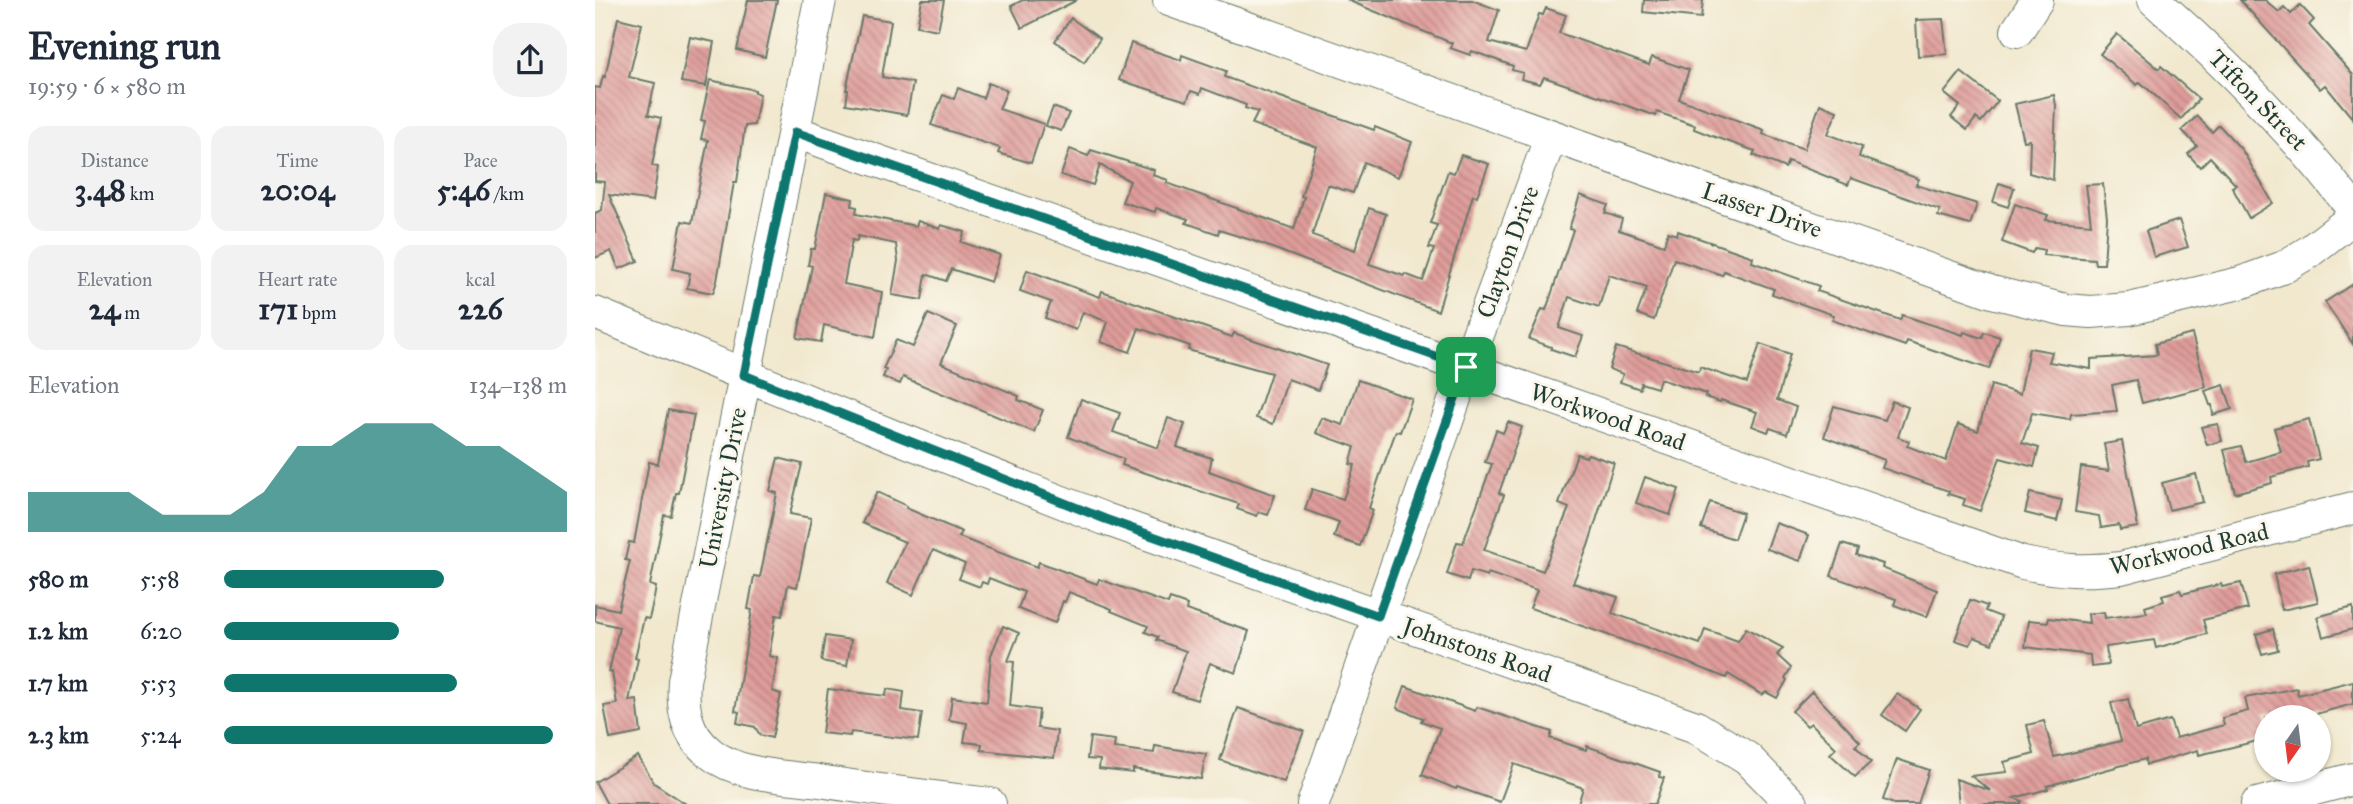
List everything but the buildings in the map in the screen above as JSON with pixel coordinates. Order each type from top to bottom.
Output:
[{"type":"street","name":"University Drive","points":[[820,0],[684,681],[683,704],[692,731],[709,753],[733,766],[757,772],[990,804]]},
{"type":"street","name":"Lasser Drive","points":[[1169,0],[1991,292],[2066,310],[2091,312],[2129,309],[2240,283],[2284,267],[2353,218]]},
{"type":"street","points":[[2017,32],[2037,0]]},
{"type":"street","name":"Tifton Street","points":[[2154,0],[2213,52],[2269,108],[2318,163],[2353,209]]},
{"type":"street","name":"Workwood Road","points":[[795,132],[2023,564],[2062,571],[2088,572],[2121,568],[2353,508]]},
{"type":"street","name":"Clayton Drive","points":[[1313,804],[1466,367],[1551,136]]},
{"type":"street","name":"Johnstons Road","points":[[595,313],[1105,519],[1696,727],[1747,758],[1766,775],[1786,801]]},
{"type":"street","points":[[2257,804],[2353,779]]},
{"type":"route","points":[[795,132],[1466,367],[1378,616],[1105,519],[744,375],[795,132]]}]
